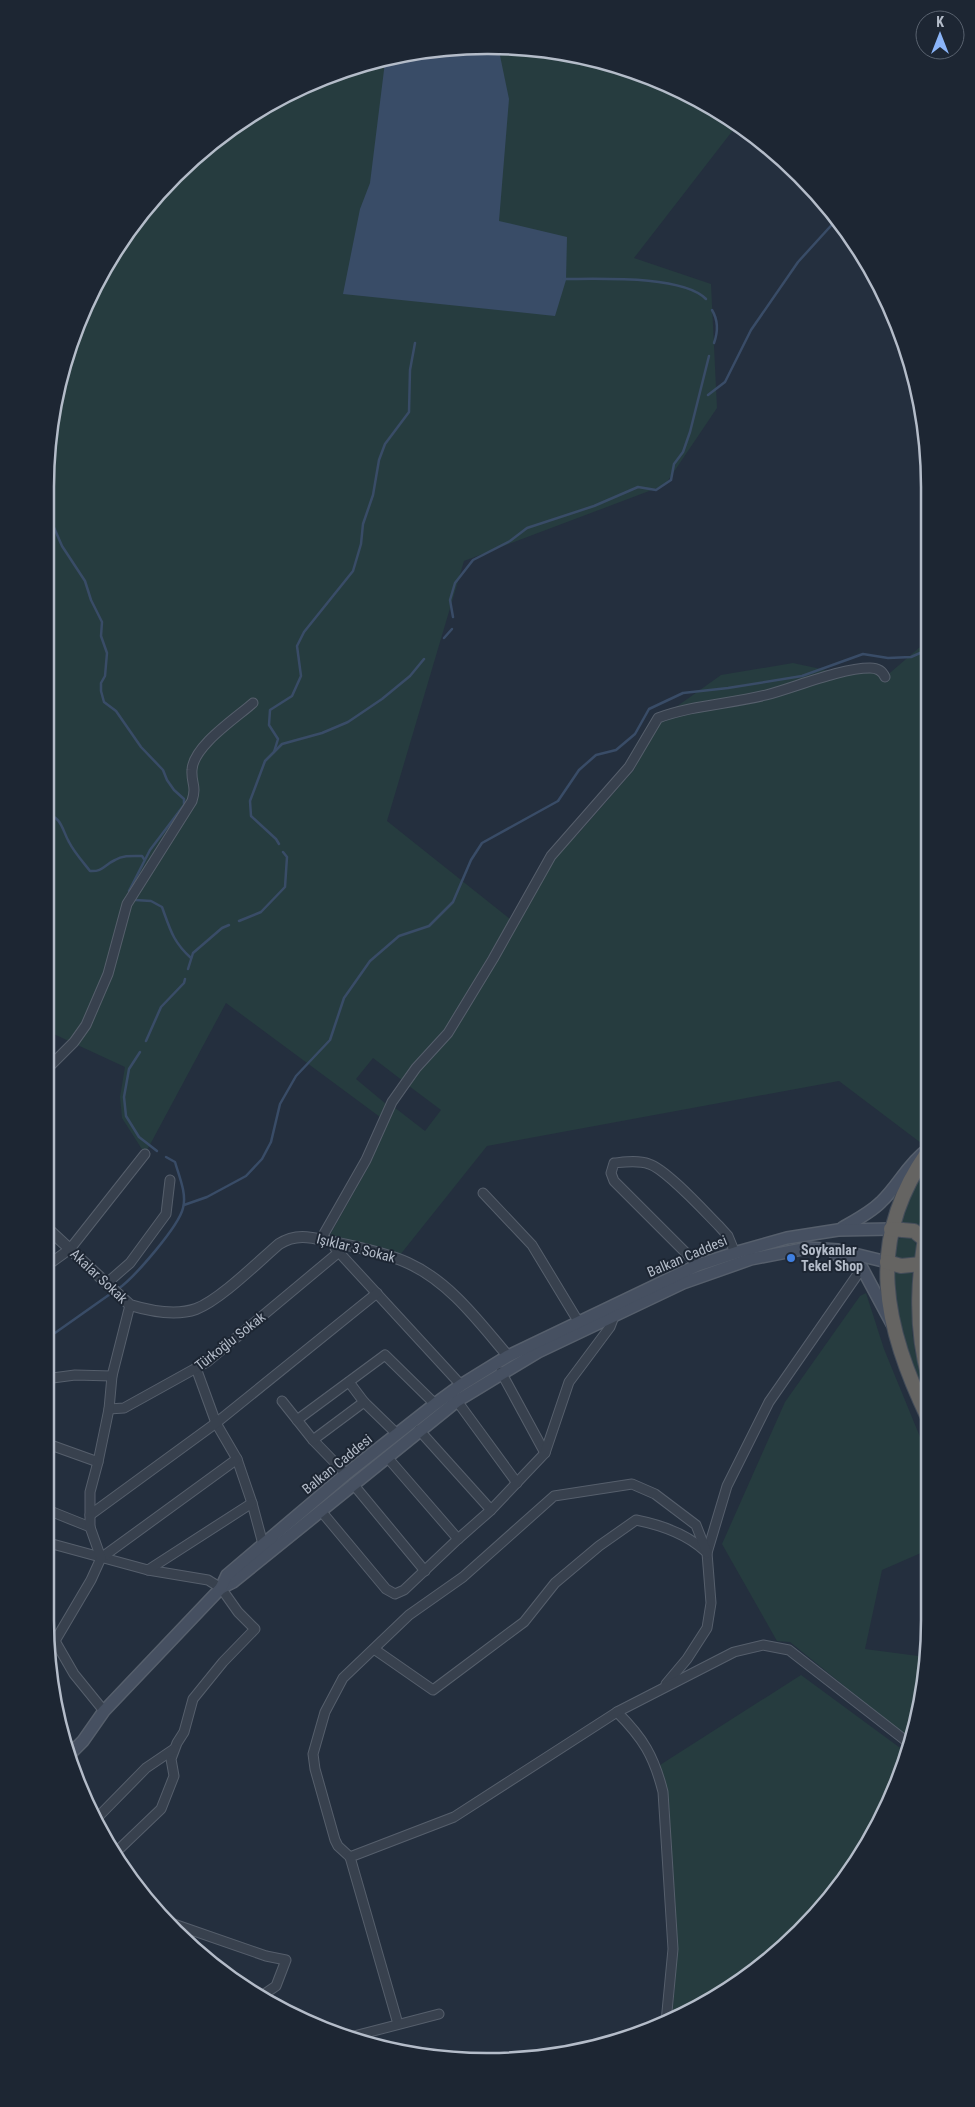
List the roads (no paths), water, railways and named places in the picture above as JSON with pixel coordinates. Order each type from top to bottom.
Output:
[{"type":"highway","points":[[921,1162],[908,1184],[891,1229],[887,1262],[888,1294],[895,1328],[921,1401]]},
{"type":"highway","points":[[891,1229],[914,1231],[921,1245]]},
{"type":"highway","points":[[887,1262],[909,1266],[921,1254]]},
{"type":"highway","points":[[921,1297],[919,1328],[921,1338]]},
{"type":"main road","points":[[838,1230],[860,1218],[882,1201],[921,1155]]},
{"type":"main road","name":"Balkan Caddesi","points":[[74,1750],[83,1741],[104,1711],[221,1588],[227,1575],[263,1544],[350,1479],[387,1457],[457,1401],[502,1372],[511,1361],[578,1322],[698,1265],[735,1252],[787,1238],[838,1230],[891,1229]]},
{"type":"main road","points":[[828,1248],[862,1268],[895,1328]]},
{"type":"main road","name":"Balkan Caddesi","points":[[221,1588],[233,1582],[321,1511],[350,1479],[397,1434],[461,1385],[701,1276],[751,1259],[792,1249],[828,1248],[887,1262]]},
{"type":"street","points":[[461,1385],[326,1240],[366,1160],[392,1102],[416,1068],[448,1033],[493,959],[551,856],[629,767],[658,718],[675,711],[740,701],[838,674],[868,668],[877,668],[885,677]]},
{"type":"street","points":[[54,1062],[74,1042],[86,1024],[101,994],[128,904],[192,801],[196,790],[192,770],[196,754],[253,702]]},
{"type":"street","points":[[54,1261],[70,1249],[145,1154]]},
{"type":"street","points":[[698,1265],[614,1181],[611,1173],[614,1163],[638,1161],[650,1164],[662,1171],[720,1226],[728,1236],[735,1252]]},
{"type":"street","points":[[108,1284],[130,1263],[166,1214],[170,1180]]},
{"type":"street","points":[[483,1193],[532,1245],[578,1322]]},
{"type":"street","name":"Akalar Sokak","points":[[54,1234],[130,1305]]},
{"type":"street","name":"Işıklar 3 Sokak","points":[[130,1305],[146,1310],[161,1311],[183,1311],[197,1308],[220,1294],[284,1241],[300,1236],[326,1240],[401,1260],[438,1281],[464,1305],[511,1361]]},
{"type":"street","name":"Türkoğlu Sokak","points":[[109,1408],[124,1408],[207,1362],[339,1252]]},
{"type":"street","points":[[707,1553],[727,1486],[769,1402],[862,1268]]},
{"type":"street","points":[[90,1515],[216,1423],[377,1293]]},
{"type":"street","points":[[101,1558],[90,1527],[90,1492],[109,1408],[112,1376],[130,1305]]},
{"type":"street","points":[[321,1511],[390,1592],[396,1594],[404,1590],[458,1538],[491,1510],[545,1453],[569,1382],[610,1327],[615,1314]]},
{"type":"street","points":[[297,1420],[385,1355],[435,1404]]},
{"type":"street","points":[[196,1368],[216,1423],[237,1460],[252,1503],[263,1544]]},
{"type":"street","points":[[502,1372],[545,1453]]},
{"type":"street","points":[[54,1378],[75,1375],[112,1376]]},
{"type":"street","points":[[349,1382],[364,1402],[397,1434]]},
{"type":"street","points":[[282,1401],[313,1440],[350,1479],[425,1571]]},
{"type":"street","points":[[457,1401],[517,1483]]},
{"type":"street","points":[[313,1440],[364,1402]]},
{"type":"street","points":[[419,1430],[491,1510]]},
{"type":"street","points":[[54,1446],[98,1462]]},
{"type":"street","points":[[387,1457],[458,1538]]},
{"type":"street","points":[[55,1639],[91,1580],[101,1558],[237,1460]]},
{"type":"street","points":[[398,2024],[350,1857],[338,1846],[335,1840],[315,1769],[313,1754],[320,1726],[343,1678],[409,1615],[462,1577],[554,1496],[632,1484],[655,1494],[696,1525],[707,1553],[711,1603],[707,1628],[687,1659],[663,1688]]},
{"type":"street","points":[[148,1570],[252,1503]]},
{"type":"street","points":[[54,1513],[90,1527]]},
{"type":"street","points":[[374,1649],[433,1690],[524,1622],[555,1583],[599,1546],[636,1520],[655,1524],[692,1539],[707,1553]]},
{"type":"street","points":[[54,1545],[148,1570],[208,1580],[221,1588],[238,1612],[254,1629],[223,1662],[193,1699],[184,1732],[174,1749],[171,1759],[174,1776],[161,1809],[120,1848]]},
{"type":"street","points":[[350,1857],[454,1817],[617,1712],[734,1652],[763,1645],[789,1650],[904,1739]]},
{"type":"street","points":[[55,1647],[104,1711]]},
{"type":"street","points":[[617,1712],[638,1733],[658,1772],[663,1792],[672,1949],[667,2014]]},
{"type":"street","points":[[100,1815],[146,1768],[174,1749]]},
{"type":"street","points":[[182,1927],[266,1956],[286,1960],[276,1986],[267,1992]]},
{"type":"street","points":[[361,2034],[439,2014]]},
{"type":"water","points":[[500,54],[509,99],[499,221],[567,237],[566,280],[555,316],[343,294],[360,209],[370,183],[384,67],[431,57]]},
{"type":"waterway","points":[[708,395],[725,382],[751,330],[798,262],[833,224]]},
{"type":"waterway","points":[[564,279],[618,279],[659,282],[694,291],[706,299]]},
{"type":"waterway","points":[[712,310],[717,326],[714,343]]},
{"type":"waterway","points":[[274,752],[278,739],[269,725],[270,710],[292,696],[301,676],[297,646],[304,632],[353,571],[361,544],[363,524],[373,495],[379,460],[385,444],[409,412],[410,370],[415,343]]},
{"type":"waterway","points":[[453,617],[450,600],[455,583],[473,560],[510,541],[527,528],[594,506],[638,487],[656,490],[671,480],[674,464],[683,452],[690,432],[709,356]]},
{"type":"waterway","points":[[54,528],[62,546],[85,581],[91,600],[102,622],[101,636],[107,653],[105,676],[101,683],[104,702],[116,711],[141,747],[163,770],[174,790],[184,799],[184,805],[150,850],[129,891]]},
{"type":"waterway","points":[[444,638],[452,629]]},
{"type":"waterway","points":[[184,1205],[207,1197],[246,1176],[262,1159],[271,1142],[280,1104],[296,1076],[330,1040],[344,998],[370,961],[399,936],[429,926],[453,902],[471,860],[482,843],[558,801],[579,770],[596,755],[616,750],[635,734],[649,709],[683,693],[802,676],[863,654],[888,658],[911,657],[921,653]]},
{"type":"waterway","points":[[279,844],[251,816],[250,801],[265,761],[282,744],[322,733],[348,722],[382,699],[410,676],[424,659]]},
{"type":"waterway","points":[[54,817],[61,824],[71,846],[90,871],[101,869],[121,857],[142,856],[144,859]]},
{"type":"waterway","points":[[239,921],[261,912],[285,887],[287,857],[283,852]]},
{"type":"waterway","points":[[135,900],[151,901],[162,907],[176,941],[191,958]]},
{"type":"waterway","points":[[188,969],[193,953],[222,928],[229,925]]},
{"type":"waterway","points":[[146,1041],[161,1007],[184,983],[185,979]]},
{"type":"waterway","points":[[140,1052],[129,1069],[124,1097],[126,1116],[139,1137],[157,1151]]},
{"type":"waterway","points":[[118,1289],[165,1239],[183,1208],[183,1191],[175,1162],[166,1157]]},
{"type":"waterway","points":[[54,1334],[113,1292]]},
{"type":"place","name":"Soykanlar Tekel Shop","points":[[791,1258]]}]
